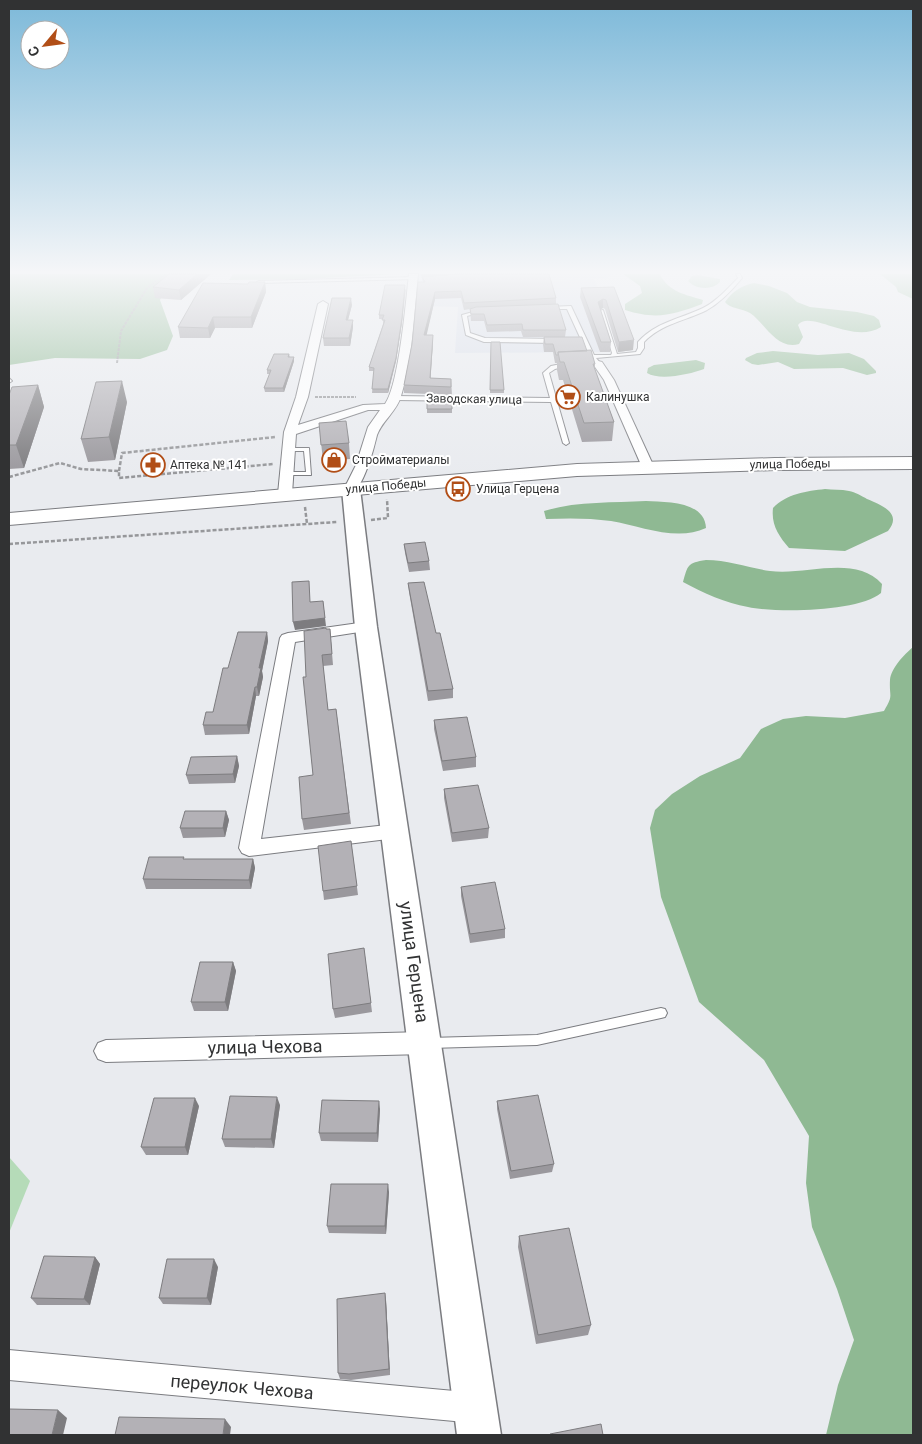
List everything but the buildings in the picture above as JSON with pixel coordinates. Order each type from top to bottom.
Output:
[{"type":"highway","name":"улица Победы","points":[[9,519],[287,477],[351,489],[577,470],[648,467],[913,463]]},
{"type":"street","points":[[287,477],[290,432],[302,397],[315,341]]},
{"type":"street","points":[[351,489],[362,465],[374,427],[391,402],[406,341]]},
{"type":"street","points":[[593,361],[608,380],[648,467]]},
{"type":"street","name":"Заводская улица","points":[[290,432],[366,407],[391,402]]},
{"type":"street","name":"улица Герцена","points":[[351,489],[366,627],[396,831],[477,1422]]},
{"type":"street","points":[[366,627],[288,638],[249,848],[396,831]]},
{"type":"street","name":"улица Чехова","points":[[106,1051],[425,1043]]},
{"type":"street","name":"переулок Чехова","points":[[9,1365],[477,1422]]},
{"type":"lane","points":[[535,341],[557,342]]},
{"type":"lane","points":[[611,341],[615,353],[614,356]]},
{"type":"lane","points":[[576,342],[585,342],[593,361],[638,352],[641,348],[642,341]]},
{"type":"lane","points":[[566,443],[546,374],[554,366],[572,364]]},
{"type":"lane","name":"Заводская улица","points":[[391,402],[554,400]]},
{"type":"lane","points":[[287,477],[309,474],[307,449],[289,449]]},
{"type":"lane","points":[[425,1043],[537,1040],[661,1013]]},
{"type":"path","points":[[117,363],[120,341]]},
{"type":"path","points":[[302,397],[358,397]]},
{"type":"path","points":[[287,477],[119,478],[119,471],[122,453],[272,438],[290,432]]},
{"type":"path","points":[[9,477],[60,463],[81,470],[119,471]]},
{"type":"path","points":[[9,544],[388,518],[386,486]]},
{"type":"shaded area","points":[[456,341],[596,341],[600,352],[455,353]]},
{"type":"green space","points":[[9,341],[171,341],[167,350],[140,359],[55,358],[9,365]]},
{"type":"green space","points":[[781,341],[800,341],[799,344],[791,345]]},
{"type":"green space","points":[[773,351],[818,355],[849,353],[864,359],[876,373],[867,375],[843,368],[794,369],[778,362],[758,365],[745,360],[757,353]]},
{"type":"green space","points":[[696,360],[705,363],[704,369],[684,375],[667,377],[647,373],[648,368],[654,365]]},
{"type":"green space","points":[[825,489],[843,490],[858,494],[884,507],[892,515],[892,525],[888,531],[845,551],[789,548],[776,530],[773,520],[773,508],[790,496]]},
{"type":"green space","points":[[646,501],[674,503],[692,508],[704,519],[706,528],[683,534],[659,532],[603,520],[579,518],[546,519],[544,511],[582,504]]},
{"type":"green space","points":[[706,560],[784,572],[829,568],[858,570],[871,575],[882,584],[881,593],[855,604],[837,607],[778,610],[748,607],[715,597],[683,582],[689,566],[695,562]]},
{"type":"green space","points":[[913,647],[913,1435],[826,1435],[838,1385],[854,1340],[837,1289],[812,1227],[806,1183],[809,1136],[764,1060],[699,1002],[661,897],[650,828],[655,810],[672,794],[700,776],[740,758],[761,729],[783,719],[806,716],[845,718],[884,711],[890,698],[890,680],[895,666]]},
{"type":"green space","points":[[9,1157],[30,1181],[9,1233]]},
{"type":"place","name":"Калинушка","points":[[568,397]]},
{"type":"place","name":"Стройматериалы","points":[[334,460]]},
{"type":"place","name":"Аптека № 141","points":[[153,465]]},
{"type":"place","name":"Улица Герцена","points":[[458,489]]}]
